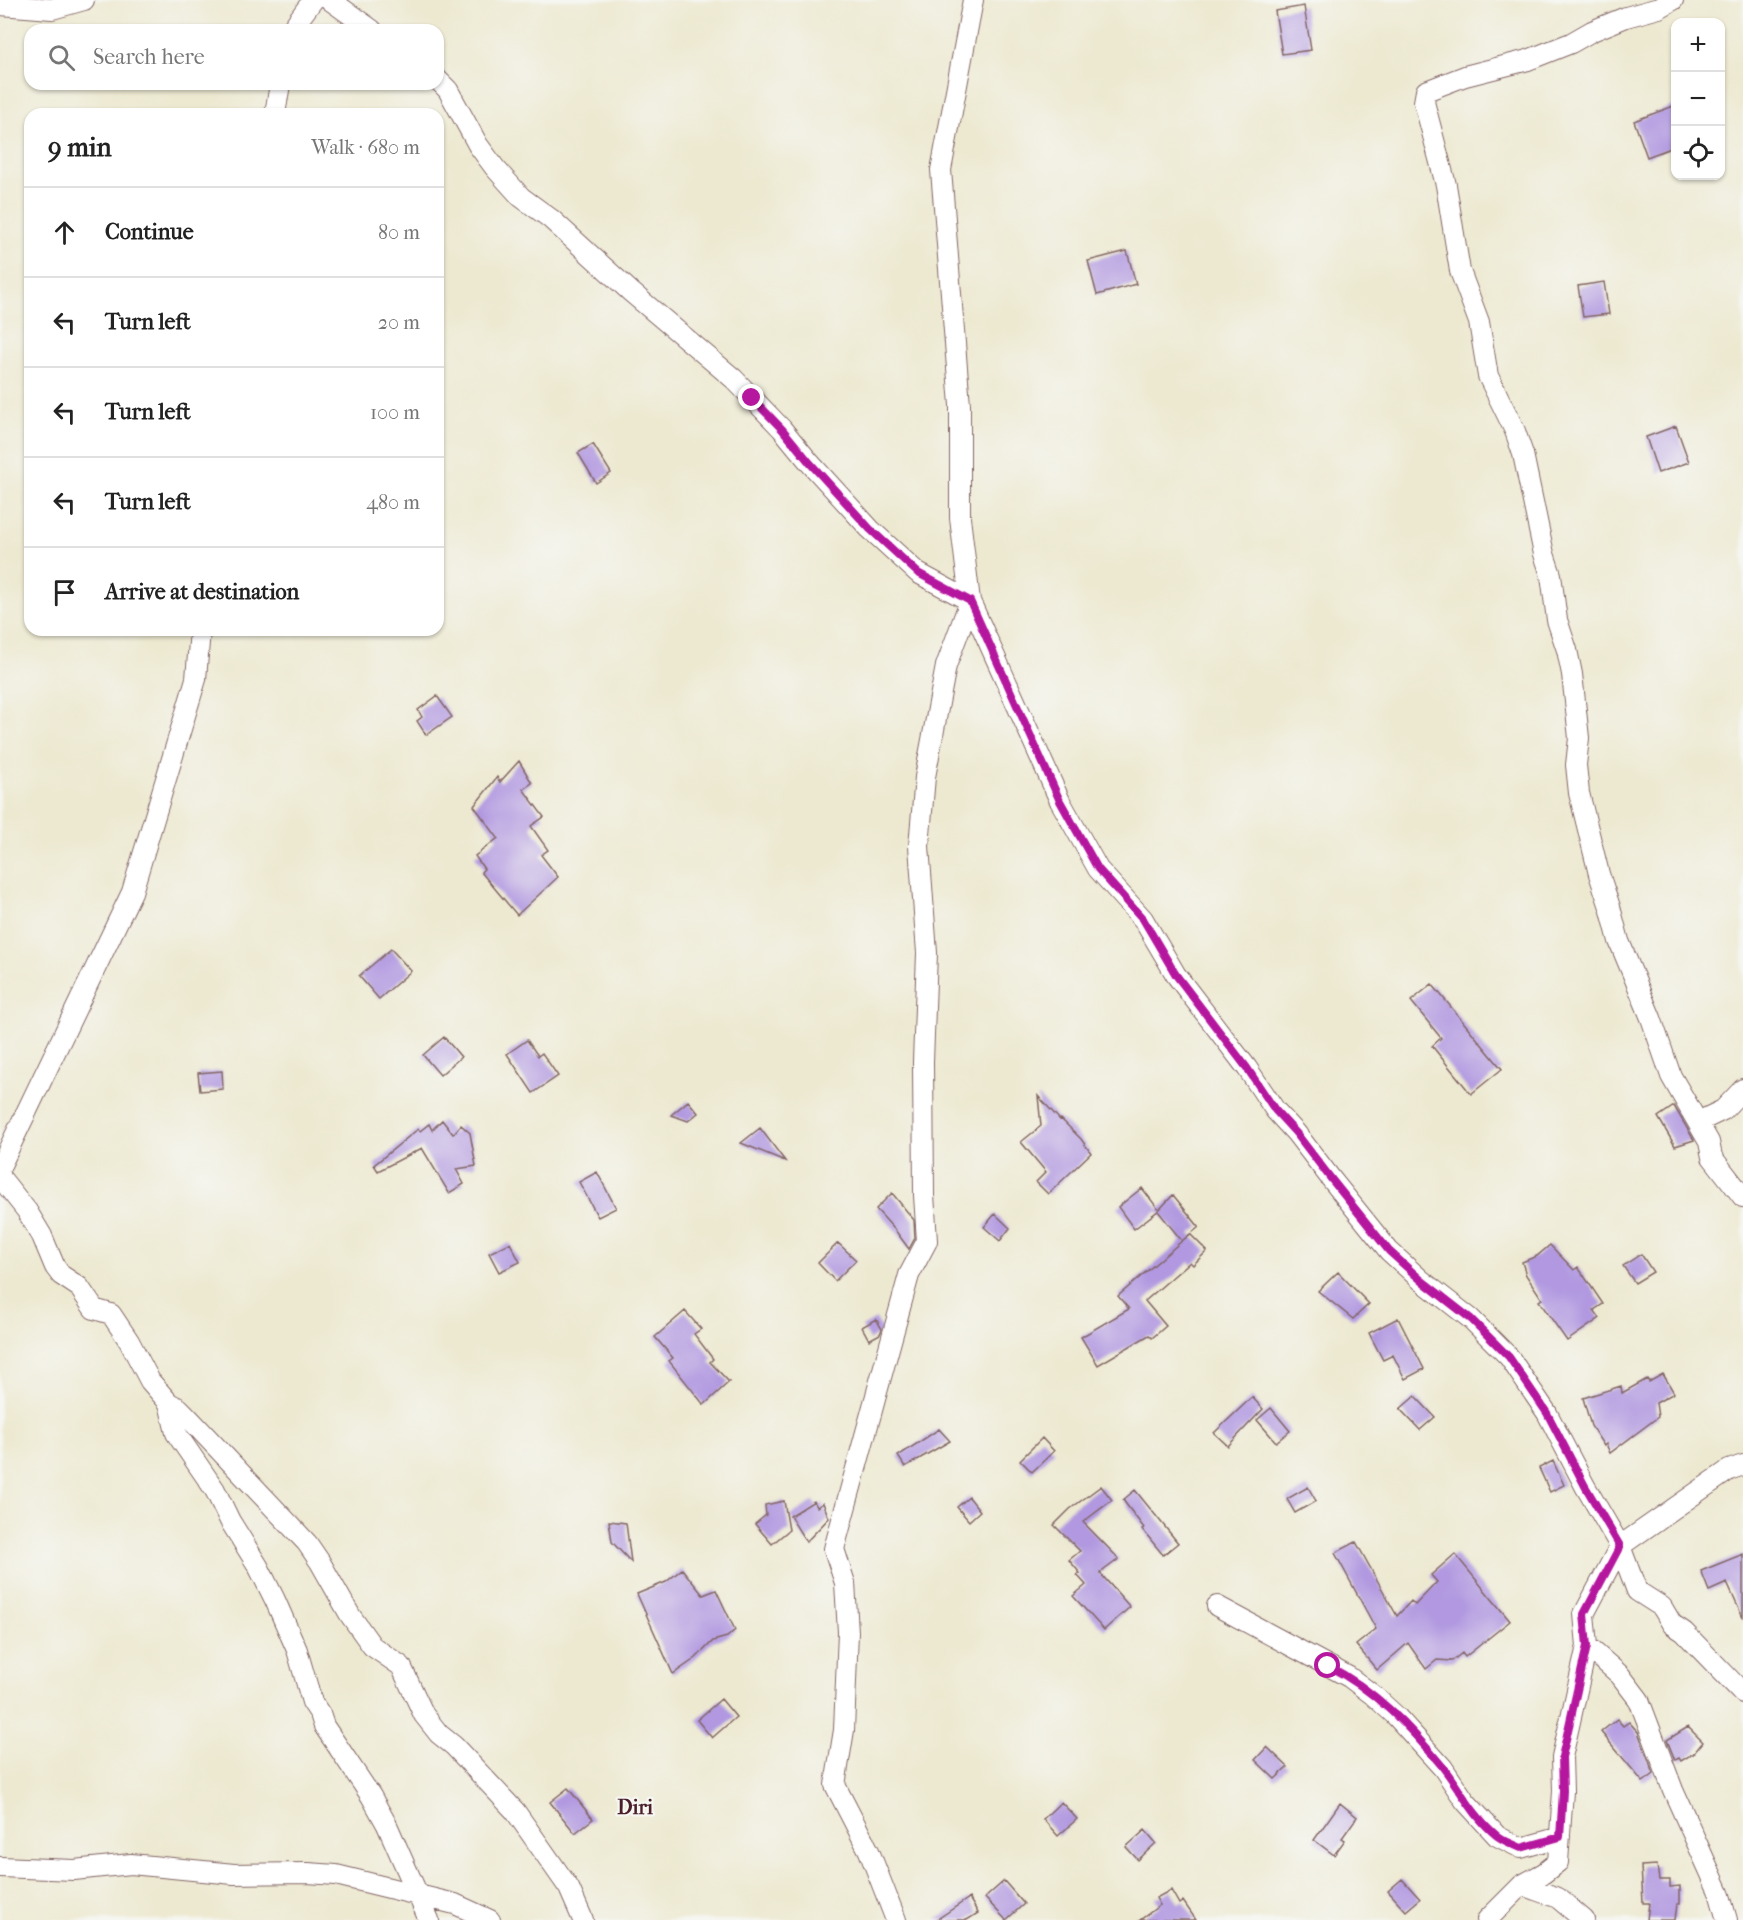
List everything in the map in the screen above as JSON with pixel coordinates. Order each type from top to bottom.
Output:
[{"type":"street","points":[[0,5],[52,9],[84,0]]},
{"type":"street","points":[[295,24],[313,0]]},
{"type":"street","points":[[330,0],[364,24]]},
{"type":"street","points":[[973,0],[941,170],[960,405],[960,518],[970,601],[1060,801],[1098,869],[1143,919],[1176,975],[1247,1068],[1275,1110],[1296,1133],[1389,1251],[1421,1280],[1471,1319],[1509,1357],[1547,1413],[1585,1486],[1620,1546],[1638,1591],[1662,1607],[1672,1624],[1684,1632],[1743,1693]]},
{"type":"street","points":[[1673,0],[1659,8],[1626,17],[1592,31],[1571,43],[1528,60],[1465,76],[1426,91],[1424,102],[1446,185],[1460,271],[1479,322],[1488,376],[1515,431],[1523,454],[1544,554],[1551,575],[1557,620],[1572,674],[1579,738],[1576,765],[1579,793],[1599,873],[1619,941],[1651,1018],[1671,1076],[1709,1142],[1712,1157],[1743,1197]]},
{"type":"street","points":[[444,86],[489,160],[521,197],[558,225],[631,292],[734,379],[782,429],[857,515],[918,573],[970,601]]},
{"type":"street","points":[[276,108],[279,90]]},
{"type":"street","points":[[896,1920],[869,1851],[835,1785],[844,1730],[848,1632],[845,1583],[834,1549],[909,1275],[927,1241],[924,1195],[923,1062],[927,953],[919,846],[926,777],[946,666],[970,601]]},
{"type":"street","points":[[0,1167],[132,892],[196,679],[200,636]]},
{"type":"street","points":[[1698,1122],[1723,1110],[1743,1089]]},
{"type":"street","points":[[0,1178],[27,1211],[42,1236],[55,1268],[79,1287],[94,1309],[111,1314],[129,1341],[150,1381],[169,1403],[186,1415],[307,1543],[372,1647],[400,1666],[424,1715],[515,1810],[569,1888],[583,1920]]},
{"type":"street","points":[[169,1403],[176,1432],[216,1490],[230,1521],[258,1566],[297,1650],[312,1702],[324,1726],[371,1796],[387,1825],[429,1920]]},
{"type":"street","points":[[1487,1920],[1522,1885],[1558,1862],[1563,1791],[1562,1757],[1587,1646],[1584,1614],[1620,1546],[1729,1470],[1743,1465]]},
{"type":"street","points":[[1217,1606],[1349,1677],[1373,1695],[1396,1716],[1443,1767],[1465,1802],[1497,1836],[1521,1848],[1560,1837]]},
{"type":"street","points":[[1587,1646],[1620,1675],[1639,1700],[1673,1790],[1719,1892],[1726,1920]]},
{"type":"street","points":[[0,1867],[74,1870],[131,1864],[234,1874],[320,1873],[455,1904],[490,1920]]},
{"type":"street","points":[[1522,1885],[1558,1898],[1584,1920]]},
{"type":"building","points":[[1304,6],[1311,50],[1282,54],[1275,11]]},
{"type":"building","points":[[1671,107],[1671,148],[1647,157],[1634,121]]},
{"type":"building","points":[[1127,251],[1136,284],[1097,295],[1088,261]]},
{"type":"building","points":[[1604,282],[1609,314],[1583,317],[1578,286]]},
{"type":"building","points":[[1676,426],[1689,462],[1658,473],[1646,437]]},
{"type":"building","points":[[593,444],[611,473],[596,483],[578,453]]},
{"type":"building","points":[[437,696],[452,717],[426,735],[417,721],[422,717],[418,710]]},
{"type":"building","points":[[519,761],[532,783],[523,789],[544,817],[531,826],[548,850],[541,855],[558,877],[517,915],[481,872],[484,869],[475,856],[498,838],[474,806],[497,777],[500,782]]},
{"type":"building","points":[[391,949],[411,971],[379,999],[359,976]]},
{"type":"building","points":[[1432,984],[1502,1069],[1471,1094],[1432,1046],[1441,1038],[1411,1001]]},
{"type":"building","points":[[444,1037],[461,1057],[440,1075],[423,1055]]},
{"type":"building","points":[[527,1040],[538,1056],[542,1053],[558,1076],[533,1093],[507,1054]]},
{"type":"building","points":[[222,1071],[223,1089],[200,1091],[198,1073]]},
{"type":"building","points":[[1038,1096],[1081,1139],[1091,1153],[1048,1194],[1036,1182],[1046,1172],[1021,1142],[1041,1126]]},
{"type":"building","points":[[688,1101],[698,1113],[688,1121],[671,1115]]},
{"type":"building","points":[[1674,1106],[1694,1140],[1675,1146],[1658,1117]]},
{"type":"building","points":[[442,1120],[453,1134],[461,1125],[470,1133],[476,1166],[456,1169],[464,1184],[449,1193],[422,1148],[378,1171],[374,1165],[418,1129],[420,1131],[429,1124],[432,1130]]},
{"type":"building","points":[[760,1128],[785,1161],[741,1143]]},
{"type":"building","points":[[597,1172],[616,1208],[598,1217],[579,1182]]},
{"type":"building","points":[[1142,1188],[1159,1210],[1134,1229],[1118,1207]]},
{"type":"building","points":[[892,1193],[914,1220],[915,1238],[909,1249],[876,1209]]},
{"type":"building","points":[[1173,1195],[1199,1227],[1182,1241],[1158,1211]]},
{"type":"building","points":[[995,1214],[1010,1228],[1000,1241],[984,1227]]},
{"type":"building","points":[[1190,1234],[1207,1251],[1193,1265],[1190,1262],[1145,1301],[1166,1326],[1152,1338],[1149,1335],[1098,1365],[1081,1337],[1129,1309],[1118,1296]]},
{"type":"building","points":[[510,1243],[520,1262],[499,1272],[489,1253]]},
{"type":"building","points":[[838,1243],[856,1260],[835,1281],[818,1263]]},
{"type":"building","points":[[1550,1245],[1574,1270],[1578,1267],[1603,1304],[1594,1310],[1600,1318],[1567,1341],[1539,1301],[1542,1299],[1526,1275],[1522,1262],[1537,1256]]},
{"type":"building","points":[[1641,1254],[1653,1272],[1635,1283],[1623,1266]]},
{"type":"building","points":[[1338,1272],[1369,1304],[1353,1319],[1318,1291]]},
{"type":"building","points":[[685,1311],[701,1329],[694,1334],[713,1359],[710,1362],[729,1382],[704,1405],[669,1361],[673,1358],[655,1337]]},
{"type":"building","points":[[1398,1318],[1424,1369],[1405,1379],[1393,1355],[1383,1360],[1369,1333]]},
{"type":"building","points":[[876,1319],[882,1329],[880,1334],[869,1340],[862,1327]]},
{"type":"building","points":[[1663,1374],[1674,1393],[1656,1403],[1658,1417],[1610,1453],[1606,1444],[1604,1446],[1591,1426],[1583,1398],[1621,1386],[1622,1393],[1647,1379],[1649,1382]]},
{"type":"building","points":[[1415,1396],[1435,1417],[1420,1430],[1400,1409]]},
{"type":"building","points":[[1252,1397],[1263,1409],[1228,1446],[1214,1433]]},
{"type":"building","points":[[1271,1408],[1290,1431],[1276,1442],[1257,1420]]},
{"type":"building","points":[[939,1429],[950,1441],[905,1467],[898,1456]]},
{"type":"building","points":[[1042,1438],[1054,1451],[1032,1472],[1020,1460]]},
{"type":"building","points":[[1553,1461],[1564,1485],[1550,1492],[1539,1468]]},
{"type":"building","points":[[1101,1486],[1112,1500],[1083,1522],[1119,1559],[1100,1573],[1130,1607],[1104,1630],[1073,1596],[1086,1585],[1077,1575],[1080,1573],[1069,1560],[1080,1551],[1054,1525],[1070,1509]]},
{"type":"building","points":[[1308,1487],[1316,1501],[1295,1513],[1287,1499]]},
{"type":"building","points":[[1135,1490],[1178,1543],[1163,1555],[1123,1500]]},
{"type":"building","points":[[969,1497],[980,1511],[969,1521],[957,1507]]},
{"type":"building","points":[[784,1501],[789,1530],[772,1544],[755,1524],[766,1515],[765,1505]]},
{"type":"building","points":[[814,1501],[817,1507],[823,1503],[829,1518],[806,1542],[790,1516]]},
{"type":"building","points":[[609,1521],[626,1523],[631,1562],[612,1542]]},
{"type":"building","points":[[1356,1542],[1397,1616],[1411,1601],[1415,1605],[1437,1582],[1431,1575],[1455,1554],[1510,1621],[1465,1657],[1462,1653],[1452,1661],[1437,1660],[1426,1669],[1408,1643],[1377,1670],[1356,1645],[1376,1629],[1335,1553]]},
{"type":"building","points":[[1743,1554],[1743,1618],[1727,1583],[1709,1591],[1701,1571]]},
{"type":"building","points":[[682,1569],[703,1595],[716,1590],[735,1630],[727,1637],[713,1641],[696,1658],[673,1674],[637,1594],[666,1582]]},
{"type":"building","points":[[721,1699],[736,1717],[712,1738],[697,1720]]},
{"type":"building","points":[[1617,1719],[1623,1726],[1629,1722],[1638,1732],[1654,1774],[1643,1782],[1601,1732]]},
{"type":"building","points":[[1688,1727],[1703,1742],[1694,1753],[1681,1761],[1679,1758],[1675,1760],[1667,1740]]},
{"type":"building","points":[[1267,1747],[1288,1767],[1275,1779],[1255,1760]]},
{"type":"building","points":[[568,1788],[593,1819],[575,1833],[550,1802]]},
{"type":"building","points":[[1061,1802],[1077,1819],[1058,1836],[1043,1819]]},
{"type":"building","points":[[1340,1803],[1357,1817],[1342,1838],[1345,1840],[1334,1855],[1314,1840]]},
{"type":"building","points":[[1145,1830],[1156,1843],[1138,1860],[1126,1847]]},
{"type":"building","points":[[1657,1865],[1659,1880],[1670,1880],[1670,1887],[1680,1886],[1680,1904],[1677,1904],[1675,1920],[1647,1920],[1649,1903],[1643,1903],[1641,1866]]},
{"type":"building","points":[[1402,1879],[1420,1899],[1406,1911],[1388,1891]]},
{"type":"building","points":[[1004,1881],[1024,1904],[1006,1920],[985,1898]]},
{"type":"building","points":[[1171,1890],[1179,1904],[1183,1901],[1196,1920],[1140,1920],[1160,1905],[1156,1898]]},
{"type":"building","points":[[969,1898],[978,1913],[967,1920],[936,1920]]},
{"type":"district","name":"Diri","points":[[635,1807]]},
{"type":"route","points":[[752,398],[870,529],[918,573],[970,601],[1060,801],[1098,869],[1143,919],[1176,975],[1247,1068],[1275,1110],[1296,1133],[1389,1251],[1421,1280],[1471,1319],[1509,1357],[1547,1413],[1585,1486],[1620,1546],[1584,1614],[1587,1646],[1562,1757],[1563,1791],[1560,1837],[1521,1848],[1497,1836],[1465,1802],[1443,1767],[1396,1716],[1349,1677],[1328,1666]]}]
